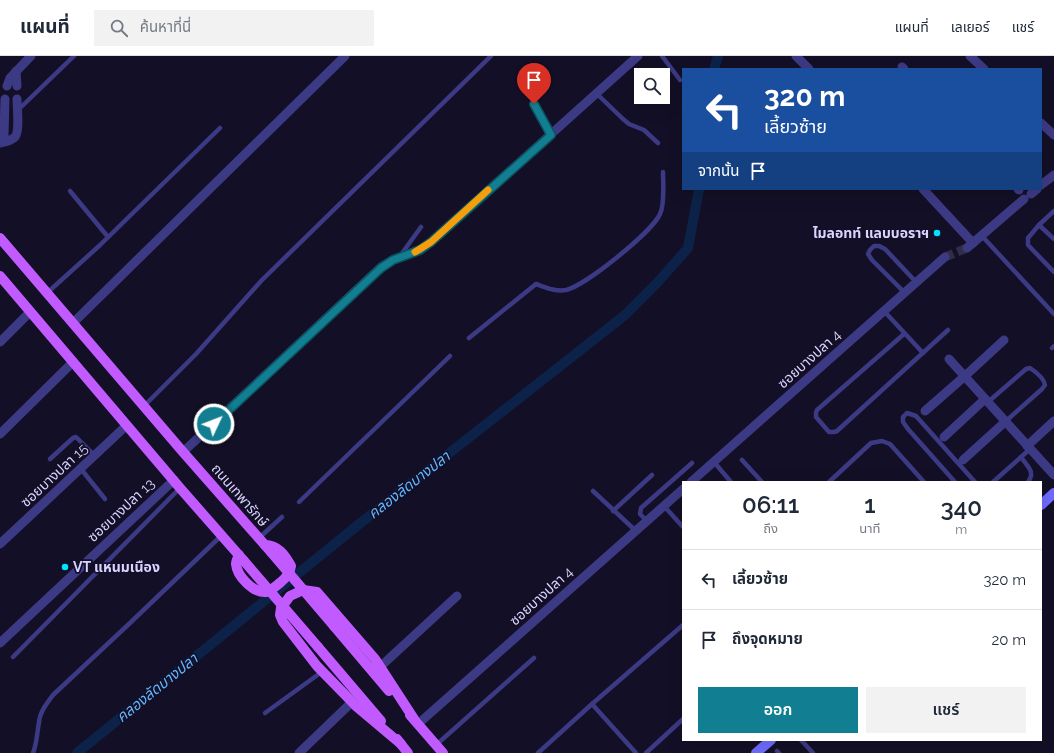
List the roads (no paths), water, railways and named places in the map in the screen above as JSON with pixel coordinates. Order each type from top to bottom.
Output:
[{"type":"main road","name":"ถนนเทพารักษ์","points":[[0,238],[443,753]]},
{"type":"main road","points":[[0,276],[408,753]]},
{"type":"main road","points":[[241,558],[236,563],[238,570],[253,589],[260,592],[270,591],[288,575],[291,566],[288,560],[277,548],[273,545],[265,545]]},
{"type":"main road","points":[[401,744],[352,702],[323,671],[283,622],[280,615],[281,608],[290,596],[303,590],[317,592],[375,659],[416,722]]},
{"type":"street","points":[[7,86],[10,78],[31,56]]},
{"type":"street","points":[[72,323],[345,56]]},
{"type":"street","points":[[183,452],[387,262],[420,250],[431,242],[638,56]]},
{"type":"street","points":[[796,56],[808,68]]},
{"type":"street","points":[[970,56],[983,68]]},
{"type":"street","points":[[16,71],[17,86]]},
{"type":"street","points":[[0,143],[4,135],[5,99]]},
{"type":"street","points":[[0,143],[11,140],[15,137],[17,131],[17,99]]},
{"type":"street","points":[[5,112],[17,112]]},
{"type":"street","points":[[1042,124],[1054,135]]},
{"type":"street","points":[[1042,184],[1054,175]]},
{"type":"street","points":[[923,190],[970,246],[1031,194]]},
{"type":"street","name":"ซอยบางปลา 4","points":[[692,481],[945,257]]},
{"type":"street","points":[[0,342],[30,312]]},
{"type":"street","points":[[925,411],[1004,340]]},
{"type":"street","points":[[949,359],[1054,475]]},
{"type":"street","points":[[0,434],[73,362]]},
{"type":"street","points":[[944,437],[987,401]]},
{"type":"street","points":[[963,460],[1006,421]]},
{"type":"street","points":[[1029,447],[1054,421]]},
{"type":"street","name":"ซอยบางปลา 15","points":[[0,544],[127,425]]},
{"type":"street","name":"ซอยบางปลา 13","points":[[0,643],[177,484]]},
{"type":"street","name":"ซอยบางปลา 4","points":[[416,722],[682,490]]},
{"type":"street","points":[[1042,504],[1054,494]]},
{"type":"street","points":[[380,667],[457,596]]},
{"type":"street","points":[[299,753],[352,702]]},
{"type":"street","points":[[756,753],[770,741]]},
{"type":"lane","points":[[17,112],[74,56]]},
{"type":"lane","points":[[144,406],[196,354],[262,280],[490,56]]},
{"type":"lane","points":[[662,56],[680,80]]},
{"type":"lane","points":[[597,94],[629,124],[644,130],[658,143]]},
{"type":"lane","points":[[534,104],[551,135]]},
{"type":"lane","points":[[47,293],[108,237],[220,128]]},
{"type":"lane","points":[[469,338],[536,284],[554,290],[565,290],[572,288],[619,256],[651,227],[661,213],[663,198],[663,172]]},
{"type":"lane","points":[[70,191],[108,237]]},
{"type":"lane","points":[[1054,210],[1028,238],[1028,245],[1054,272]]},
{"type":"lane","points":[[1039,225],[1054,239]]},
{"type":"lane","points":[[399,258],[421,227]]},
{"type":"lane","points":[[982,236],[1054,314]]},
{"type":"lane","points":[[905,293],[872,260],[868,254],[874,246],[879,246],[885,249],[916,282]]},
{"type":"lane","points":[[884,311],[923,353]]},
{"type":"lane","points":[[904,334],[817,410],[816,417],[829,432],[837,431],[948,330]]},
{"type":"lane","points":[[299,502],[450,356]]},
{"type":"lane","points":[[987,401],[1026,369],[1030,368],[1042,378],[1045,385],[1042,389],[1006,421]]},
{"type":"lane","points":[[954,481],[903,422],[903,417],[907,413],[916,416],[974,481]]},
{"type":"lane","points":[[50,459],[73,438],[76,438],[95,456]]},
{"type":"lane","points":[[829,481],[871,443],[882,441],[890,444],[923,481]]},
{"type":"lane","points":[[995,481],[1021,457],[1029,447]]},
{"type":"lane","points":[[1021,457],[1032,472],[1032,476],[1029,481]]},
{"type":"lane","points":[[742,460],[761,481]]},
{"type":"lane","points":[[714,462],[730,481]]},
{"type":"lane","points":[[647,521],[640,514],[641,508],[692,463]]},
{"type":"lane","points":[[80,469],[105,499]]},
{"type":"lane","points":[[613,511],[652,475]]},
{"type":"lane","points":[[13,657],[177,484]]},
{"type":"lane","points":[[593,491],[636,531]]},
{"type":"lane","points":[[664,506],[682,526]]},
{"type":"lane","points":[[265,545],[282,518]]},
{"type":"lane","points":[[33,753],[37,743],[39,721],[45,705],[53,694],[222,535]]},
{"type":"lane","points":[[538,753],[682,626]]},
{"type":"lane","points":[[436,745],[534,658]]},
{"type":"lane","points":[[265,714],[323,671]]},
{"type":"lane","points":[[592,704],[636,753]]},
{"type":"lane","points":[[646,753],[682,720]]},
{"type":"lane","points":[[802,741],[813,753]]},
{"type":"waterway","name":"คลองลัดบางปลา","points":[[714,68],[718,56]]},
{"type":"waterway","name":"คลองลัดบางปลา","points":[[77,753],[358,525],[625,315],[657,283],[688,248],[699,190]]},
{"type":"tunnel","points":[[945,257],[967,248]]},
{"type":"place","name":"ไมลอทท์ แลบบอราฯ","points":[[937,233]]},
{"type":"place","name":"VT แหนมเนือง","points":[[65,567]]}]
